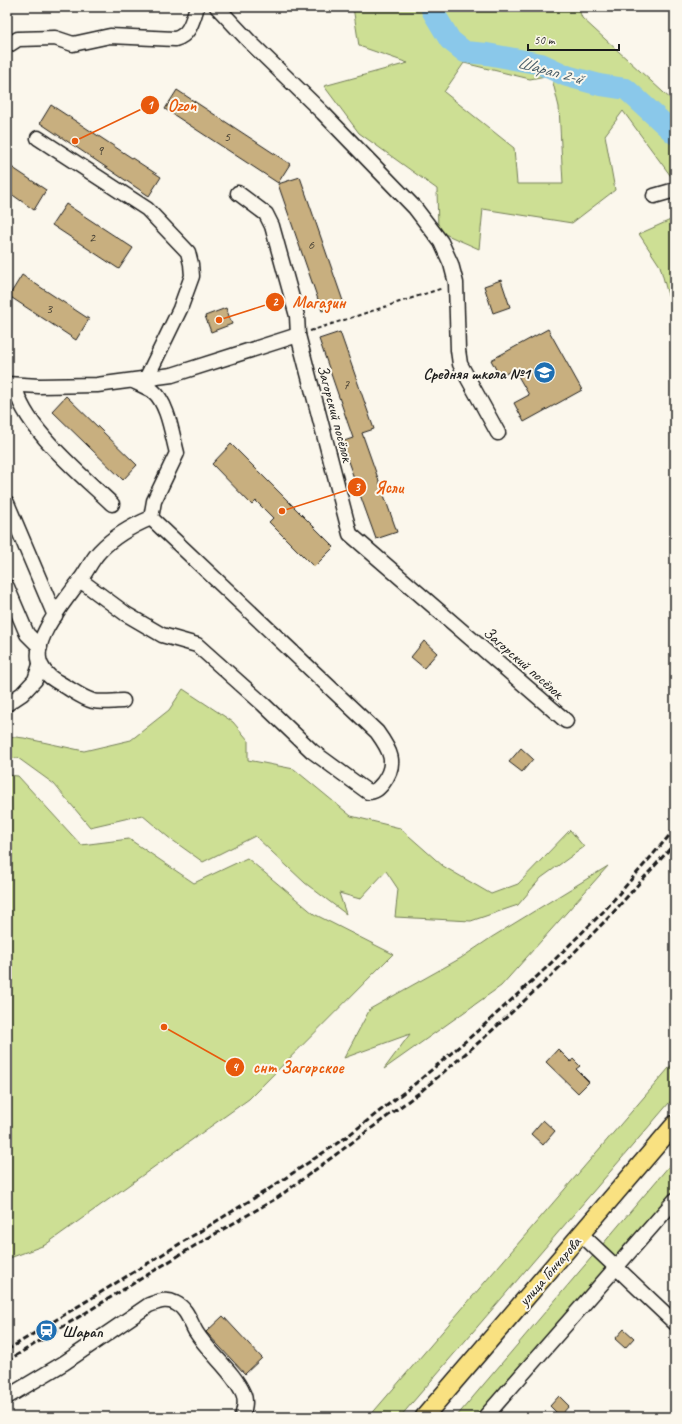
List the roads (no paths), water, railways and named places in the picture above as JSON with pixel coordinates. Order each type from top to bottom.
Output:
[{"type":"main road","name":"улица Гончарова","points":[[424,1417],[675,1124]]},
{"type":"street","points":[[7,46],[18,39],[55,38],[73,44],[110,36],[174,39],[182,37],[186,33],[198,7]]},
{"type":"street","points":[[217,7],[249,41],[324,113],[415,208],[441,242],[451,264],[456,283],[458,350],[460,364],[498,434]]},
{"type":"street","points":[[38,138],[147,209],[188,252],[192,276],[180,309],[140,380]]},
{"type":"street","points":[[654,196],[675,190]]},
{"type":"street","name":"Загорский посёлок","points":[[238,193],[266,214],[272,226],[297,316],[298,335],[350,534],[566,721]]},
{"type":"street","points":[[112,504],[51,446],[24,409],[11,384],[97,385],[172,375],[298,335]]},
{"type":"street","points":[[140,380],[160,400],[166,412],[177,453],[154,501],[151,518]]},
{"type":"street","points":[[7,503],[55,616]]},
{"type":"street","points":[[80,580],[126,614],[162,635],[197,645],[263,704],[312,751],[368,792],[374,792],[379,789],[391,771],[391,758],[386,745],[377,732],[151,518]]},
{"type":"street","points":[[123,701],[93,701],[76,693],[50,678],[40,665],[38,655],[41,639],[99,552],[136,524],[151,518]]},
{"type":"street","points":[[7,587],[27,634],[40,647]]},
{"type":"street","points":[[7,704],[22,694],[34,680],[40,665]]},
{"type":"street","points":[[485,1417],[675,1200]]},
{"type":"street","points":[[581,1234],[675,1323]]},
{"type":"street","points":[[7,1397],[64,1363],[149,1305],[168,1300],[176,1303],[183,1309],[201,1340],[240,1385],[245,1400],[242,1417]]},
{"type":"waterway","name":"Шарап 2-й","points":[[433,7],[432,10],[450,40],[465,52],[487,54],[541,64],[567,76],[600,85],[626,89],[675,134]]},
{"type":"railway","points":[[7,1350],[272,1187],[345,1138],[416,1083],[481,1028],[545,969],[604,911],[675,829]]},
{"type":"railway","points":[[7,1361],[196,1245],[277,1198],[419,1093],[485,1037],[551,976],[610,916],[675,843]]},
{"type":"place","name":"Ozon","points":[[75,141]]},
{"type":"place","name":"Магазин","points":[[219,320]]},
{"type":"place","name":"Средняя школа №1","points":[[545,373]]},
{"type":"place","name":"Ясли","points":[[282,511]]},
{"type":"place","name":"снт Загорское","points":[[164,1027]]},
{"type":"place","name":"Шарап","points":[[47,1331]]}]
